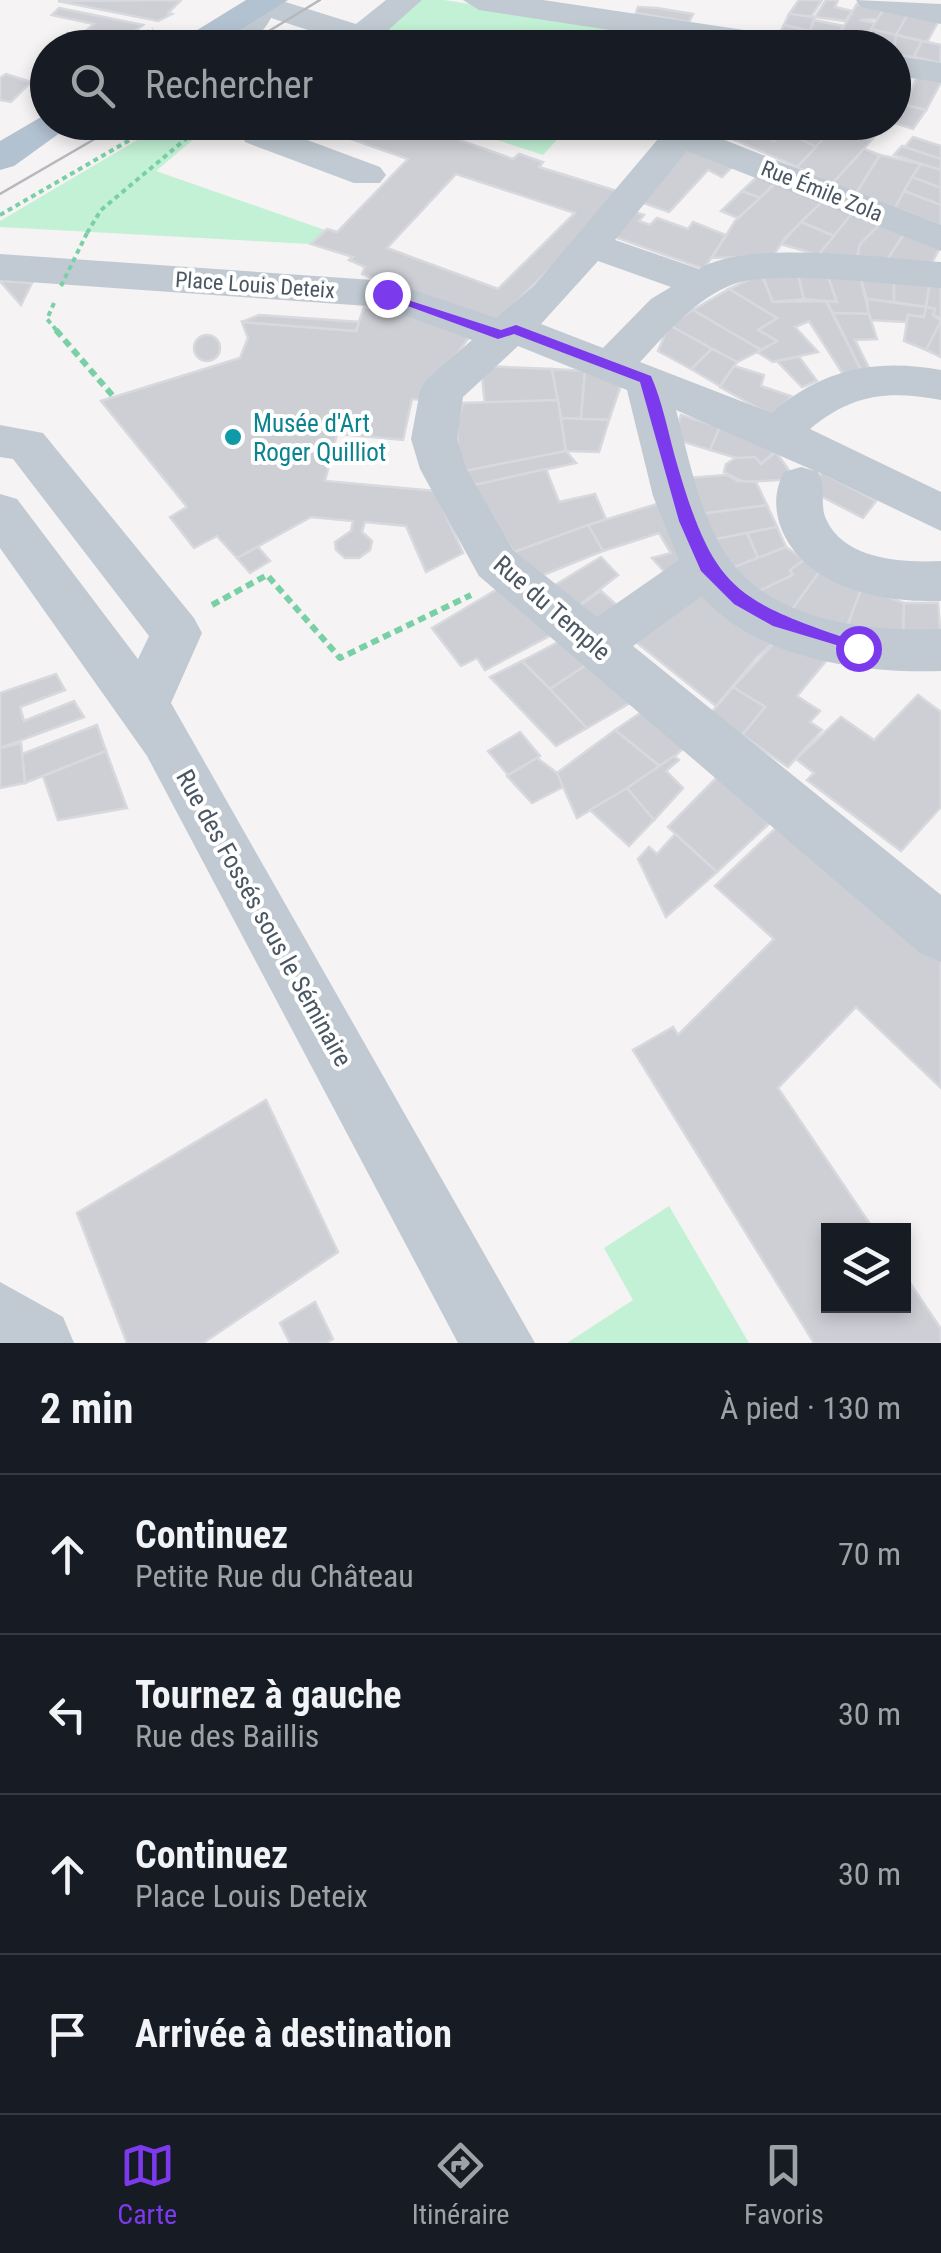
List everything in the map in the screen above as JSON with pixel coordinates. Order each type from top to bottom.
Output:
[{"type":"main road","points":[[188,30],[227,0]]},
{"type":"main road","points":[[204,30],[267,3]]},
{"type":"main road","points":[[0,125],[30,109]]},
{"type":"main road","points":[[0,159],[30,140]]},
{"type":"street","points":[[367,30],[406,0]]},
{"type":"street","points":[[480,0],[635,30]]},
{"type":"street","points":[[872,0],[941,14]]},
{"type":"street","points":[[245,30],[267,3],[326,30]]},
{"type":"street","points":[[911,69],[941,74]]},
{"type":"street","points":[[0,159],[36,140]]},
{"type":"street","points":[[274,140],[366,175]]},
{"type":"street","name":"Rue du Temple","points":[[663,140],[548,294],[442,391],[434,439],[443,469],[496,563],[941,934]]},
{"type":"street","name":"Rue Émile Zola","points":[[706,140],[941,239]]},
{"type":"street","points":[[589,244],[704,285]]},
{"type":"street","points":[[941,275],[904,269],[809,266],[725,271],[666,309],[629,372],[706,567],[740,599],[817,637],[896,653],[941,650]]},
{"type":"street","name":"Place Louis Deteix","points":[[0,267],[387,294],[629,372],[778,434],[941,513]]},
{"type":"street","points":[[778,434],[815,400],[852,383],[885,376],[941,385]]},
{"type":"street","points":[[0,441],[27,446],[176,634],[143,705]]},
{"type":"street","points":[[801,484],[796,504],[811,542],[840,561],[905,585],[941,581]]},
{"type":"street","name":"Rue des Fossés sous le Séminaire","points":[[0,512],[143,705],[498,1343]]},
{"type":"street","points":[[594,646],[706,567]]},
{"type":"street","points":[[0,1318],[37,1343]]},
{"type":"path","points":[[0,214],[130,140]]},
{"type":"path","points":[[113,396],[47,319],[100,210],[184,140]]},
{"type":"path","points":[[171,627],[268,575],[340,658],[509,575]]},
{"type":"green space","points":[[417,0],[444,0],[630,29],[629,30],[382,30]]},
{"type":"green space","points":[[137,140],[193,140],[156,171],[325,230],[311,244],[0,227],[0,221]]},
{"type":"green space","points":[[497,140],[557,140],[543,155]]},
{"type":"green space","points":[[669,1206],[749,1343],[567,1343],[633,1300],[604,1248]]},
{"type":"building","points":[[181,0],[168,13],[172,14],[158,21],[58,1]]},
{"type":"building","points":[[799,0],[822,0],[811,17],[789,14]]},
{"type":"building","points":[[826,0],[838,0],[835,7],[852,11],[845,21],[815,17]]},
{"type":"building","points":[[857,4],[884,9],[877,19],[860,20],[875,23],[874,30],[842,30]]},
{"type":"building","points":[[638,7],[693,14],[689,22],[636,13]]},
{"type":"building","points":[[59,8],[143,25],[136,30],[87,30],[94,24],[52,15]]},
{"type":"building","points":[[884,9],[908,14],[899,30],[871,29]]},
{"type":"building","points":[[789,14],[815,17],[810,30],[784,25]]},
{"type":"building","points":[[908,14],[939,20],[927,42],[911,38],[911,30],[899,30]]},
{"type":"building","points":[[814,20],[843,26],[841,30],[810,30]]},
{"type":"building","points":[[911,38],[922,41],[911,57]]},
{"type":"building","points":[[922,41],[941,45],[940,63],[914,57]]},
{"type":"building","points":[[6,74],[30,83],[11,102],[0,100],[0,78]]},
{"type":"building","points":[[917,77],[941,82],[926,110],[911,106]]},
{"type":"building","points":[[911,106],[926,110],[913,129]]},
{"type":"building","points":[[354,140],[459,140],[513,159],[519,154],[543,162],[539,167],[620,192],[598,221],[493,325],[362,274],[365,267],[349,260],[353,257],[311,244],[327,229],[337,232],[408,159]],"holes":[[[456,174],[575,213],[498,289],[387,248]]]},
{"type":"building","points":[[735,140],[802,140],[816,147],[797,167]]},
{"type":"building","points":[[802,140],[822,140],[816,147]]},
{"type":"building","points":[[822,140],[872,140],[832,184],[797,167]]},
{"type":"building","points":[[911,140],[941,146],[941,159],[905,147]]},
{"type":"building","points":[[902,146],[941,159],[941,170],[894,155]]},
{"type":"building","points":[[688,149],[733,166],[722,177],[708,170],[669,212],[638,201]]},
{"type":"building","points":[[864,149],[880,155],[855,195],[832,184]]},
{"type":"building","points":[[880,155],[921,164],[895,208],[855,195]]},
{"type":"building","points":[[921,164],[941,170],[941,188],[912,177]]},
{"type":"building","points":[[758,176],[776,182],[760,198],[742,191]]},
{"type":"building","points":[[912,177],[941,188],[941,205],[904,191]]},
{"type":"building","points":[[777,182],[823,201],[785,238],[773,256],[712,258],[735,221]]},
{"type":"building","points":[[742,191],[760,198],[738,218],[721,211]]},
{"type":"building","points":[[904,191],[941,205],[941,226],[895,208]]},
{"type":"building","points":[[823,201],[854,211],[834,236],[801,222]]},
{"type":"building","points":[[631,211],[644,215],[639,221],[650,225],[657,218],[688,229],[693,222],[726,235],[704,269],[612,236]]},
{"type":"building","points":[[854,211],[882,222],[860,244],[857,258],[818,255]]},
{"type":"building","points":[[801,222],[834,236],[818,255],[781,244]]},
{"type":"building","points":[[882,222],[906,231],[887,260],[857,258],[860,244]]},
{"type":"building","points":[[906,231],[941,245],[931,265],[887,260]]},
{"type":"building","points":[[761,274],[773,302],[826,301],[861,370],[843,374],[809,321],[795,327],[818,352],[773,362],[757,352],[777,341],[758,330],[777,318],[729,289]]},
{"type":"building","points":[[762,274],[798,274],[804,299],[773,302]]},
{"type":"building","points":[[798,274],[828,276],[837,302],[804,299]]},
{"type":"building","points":[[828,276],[860,276],[869,314],[833,313],[826,301],[837,302]]},
{"type":"building","points":[[860,276],[894,277],[894,302],[867,299]]},
{"type":"building","points":[[894,277],[930,281],[926,307],[894,302]]},
{"type":"building","points":[[0,281],[32,283],[21,305]]},
{"type":"building","points":[[930,281],[941,282],[941,318],[933,315],[935,309],[926,307]]},
{"type":"building","points":[[729,289],[777,318],[758,330],[777,341],[761,350],[693,310]]},
{"type":"building","points":[[867,299],[926,307],[924,317],[908,315],[906,322],[869,320]]},
{"type":"building","name":"Musée d'Art Roger Quilliot","points":[[364,307],[420,312],[473,332],[423,400],[412,399],[403,440],[341,434],[338,430],[325,481],[435,491],[463,553],[426,572],[406,526],[365,522],[362,532],[372,541],[370,550],[359,558],[345,558],[336,550],[335,542],[351,531],[353,521],[311,517],[237,558],[217,536],[194,548],[170,517],[187,507],[101,401],[240,358],[248,338],[242,322],[356,331]]},
{"type":"building","points":[[926,307],[935,309],[933,315],[941,321],[926,350],[904,341],[908,315],[924,317]]},
{"type":"building","points":[[693,310],[761,350],[737,362],[669,325]]},
{"type":"building","points":[[833,313],[869,314],[877,339],[855,340],[869,368],[861,370]]},
{"type":"building","points":[[259,315],[359,322],[356,331],[242,322]]},
{"type":"building","points":[[941,321],[941,357],[926,350]]},
{"type":"building","points":[[669,325],[712,349],[691,369],[658,351]]},
{"type":"building","points":[[207,335],[216,339],[220,348],[216,357],[207,361],[198,357],[194,348],[198,339]]},
{"type":"building","points":[[712,349],[737,362],[720,386],[691,369]]},
{"type":"building","points":[[799,357],[817,381],[802,387],[777,361]]},
{"type":"building","points":[[481,366],[552,369],[558,400],[485,405]]},
{"type":"building","points":[[734,366],[764,375],[761,386],[791,396],[774,417],[720,387]]},
{"type":"building","points":[[552,369],[585,371],[581,419],[561,418]]},
{"type":"building","points":[[585,371],[621,385],[609,420],[581,419]]},
{"type":"building","points":[[558,400],[566,451],[465,471],[458,453],[457,425],[463,403]]},
{"type":"building","points":[[681,415],[720,427],[710,450],[674,439]]},
{"type":"building","points":[[561,418],[609,420],[599,452],[566,451]]},
{"type":"building","points":[[720,427],[777,450],[761,464],[755,457],[740,459],[710,450]]},
{"type":"building","points":[[566,451],[576,463],[470,486],[465,471]]},
{"type":"building","points":[[776,452],[795,479],[744,482],[724,472],[726,464],[736,458],[755,457],[761,464]]},
{"type":"building","points":[[546,469],[559,502],[595,494],[606,519],[514,552],[470,486]]},
{"type":"building","points":[[822,473],[876,501],[863,518],[807,489]]},
{"type":"building","points":[[726,475],[738,481],[756,482],[767,505],[700,514],[686,478]]},
{"type":"building","points":[[670,500],[694,561],[670,578],[652,558],[671,553],[659,533],[603,551],[588,525]]},
{"type":"building","points":[[767,505],[777,527],[707,541],[694,515]]},
{"type":"building","points":[[588,525],[603,551],[541,576],[514,552]]},
{"type":"building","points":[[777,527],[786,547],[758,558],[747,533]]},
{"type":"building","points":[[747,533],[758,558],[730,569],[711,540]]},
{"type":"building","points":[[258,547],[270,561],[250,573],[237,558]]},
{"type":"building","points":[[786,547],[804,560],[790,570],[793,575],[755,593],[724,571]]},
{"type":"building","points":[[601,557],[618,575],[576,608],[552,587]]},
{"type":"building","points":[[804,560],[820,571],[788,615],[755,593],[793,575],[790,570]]},
{"type":"building","points":[[820,571],[862,587],[843,637],[788,615]]},
{"type":"building","points":[[702,580],[783,634],[757,657],[716,706],[631,638]]},
{"type":"building","points":[[506,584],[559,631],[485,670],[477,658],[461,666],[432,628]]},
{"type":"building","points":[[862,587],[904,603],[903,645],[843,637]]},
{"type":"building","points":[[601,591],[623,611],[599,629],[576,608]]},
{"type":"building","points":[[904,603],[938,603],[941,641],[903,645]]},
{"type":"building","points":[[783,634],[836,649],[797,696],[820,711],[810,722],[822,730],[788,767],[742,735],[765,707],[733,687]]},
{"type":"building","points":[[566,638],[592,661],[550,689],[522,661]]},
{"type":"building","points":[[522,661],[587,728],[556,746],[490,677]]},
{"type":"building","points":[[592,661],[635,700],[587,728],[550,689]]},
{"type":"building","points":[[56,674],[65,690],[20,707],[24,721],[74,701],[84,717],[0,748],[0,693]]},
{"type":"building","points":[[733,687],[765,707],[742,735],[711,713]]},
{"type":"building","points":[[918,695],[941,712],[941,807],[901,851],[807,780],[814,773],[796,759],[841,717],[874,740]]},
{"type":"building","points":[[646,709],[688,744],[662,768],[615,730]]},
{"type":"building","points":[[97,725],[106,751],[25,783],[22,754]]},
{"type":"building","points":[[615,730],[662,768],[577,818],[557,773]]},
{"type":"building","points":[[520,732],[540,756],[508,775],[488,751]]},
{"type":"building","points":[[21,743],[25,783],[0,788],[0,748]]},
{"type":"building","points":[[106,751],[127,808],[58,820],[43,776]]},
{"type":"building","points":[[674,756],[679,760],[666,771],[683,788],[654,820],[627,788]]},
{"type":"building","points":[[537,758],[557,773],[563,787],[532,803],[507,776]]},
{"type":"building","points":[[721,773],[772,821],[717,872],[668,827]]},
{"type":"building","points":[[627,788],[654,820],[629,846],[590,810]]},
{"type":"building","points":[[778,826],[941,961],[941,1088],[856,1007],[778,1088],[869,1223],[821,1223],[821,1313],[911,1313],[911,1284],[941,1329],[941,1343],[814,1343],[633,1050],[673,1027],[678,1035],[774,939],[715,886]]},
{"type":"building","points":[[675,834],[717,872],[666,917],[638,859],[649,847],[657,854]]},
{"type":"building","points":[[266,1100],[338,1252],[203,1343],[127,1343],[77,1213]]},
{"type":"building","points":[[315,1302],[333,1339],[326,1343],[290,1343],[280,1323]]},
{"type":"tram line","points":[[271,30],[320,0]]},
{"type":"tram line","points":[[0,194],[93,140]]},
{"type":"place","name":"Musée d'Art Roger Quilliot","points":[[233,437]]},
{"type":"route","points":[[387,294],[503,336],[512,328],[646,379],[686,521],[706,567],[740,599],[778,622],[858,648]]}]
